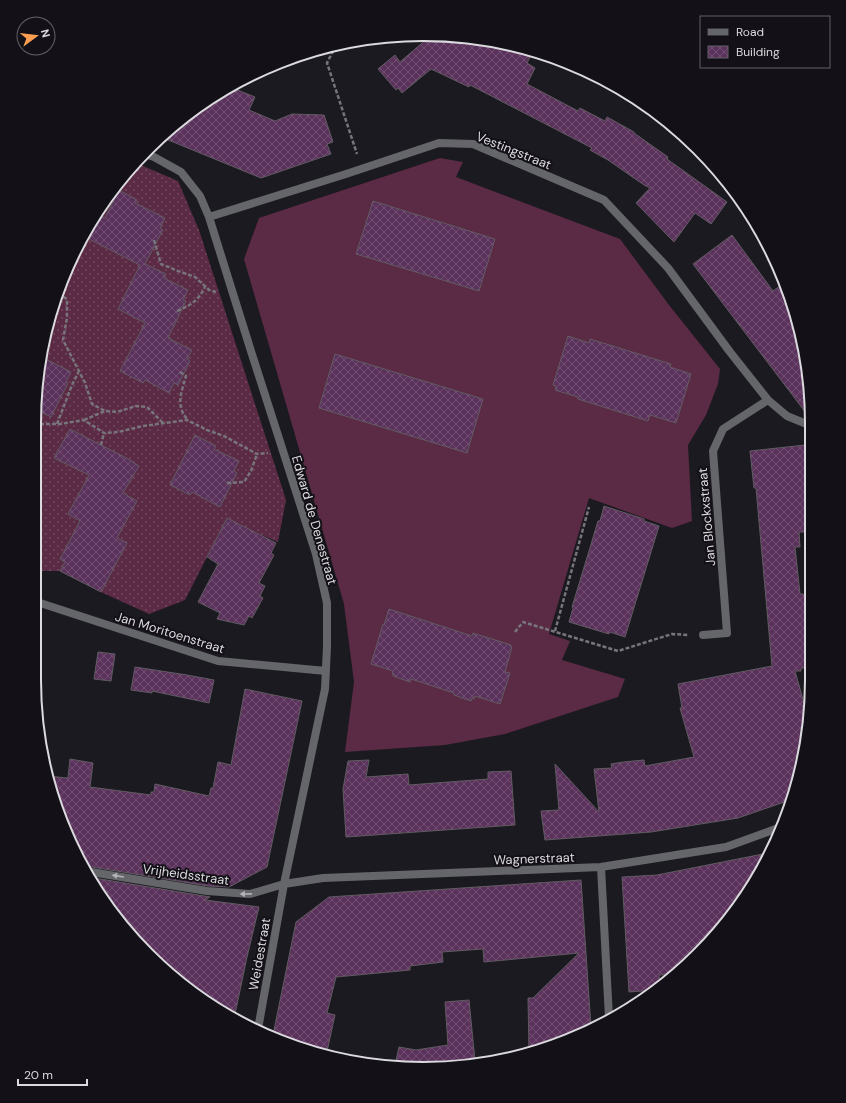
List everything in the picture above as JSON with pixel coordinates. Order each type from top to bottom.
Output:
[{"type":"street","name":"Vestingstraat","points":[[209,217],[439,143],[473,144],[604,200],[668,268],[730,352],[768,400],[788,416],[805,423]]},
{"type":"street","points":[[150,156],[181,172],[200,196],[209,217]]},
{"type":"street","name":"Edward de Denestraat","points":[[209,217],[316,554],[326,603],[325,689],[284,884]]},
{"type":"street","name":"Jan Blockxstraat","points":[[703,635],[728,633],[713,451],[723,429],[768,400]]},
{"type":"street","name":"Jan Moritoenstraat","points":[[41,603],[218,661],[326,671]]},
{"type":"street","name":"Wagnerstraat","points":[[284,884],[322,878],[601,867],[726,847],[775,829]]},
{"type":"street","points":[[601,867],[609,1014]]},
{"type":"street","name":"Vrijheidsstraat","points":[[93,872],[207,892],[250,894],[284,884]]},
{"type":"street","name":"Weidestraat","points":[[259,1025],[284,884]]},
{"type":"path","points":[[333,52],[327,64],[362,169]]},
{"type":"path","points":[[154,240],[161,264],[178,272],[195,277],[209,290],[234,297]]},
{"type":"path","points":[[177,311],[192,304],[200,296],[205,287]]},
{"type":"path","points":[[62,296],[67,299],[68,318],[63,340],[80,371],[92,404],[105,411],[117,412],[136,406],[147,407],[163,424]]},
{"type":"path","points":[[57,424],[72,385],[80,371]]},
{"type":"path","points":[[180,372],[186,376],[180,399],[182,414],[187,420],[207,430],[224,436],[257,454],[283,452]]},
{"type":"path","points":[[41,423],[57,424],[84,420],[105,411]]},
{"type":"path","points":[[84,420],[104,432],[118,432],[143,426],[187,420]]},
{"type":"path","points":[[101,445],[104,432]]},
{"type":"path","points":[[227,483],[244,482],[251,472],[257,454]]},
{"type":"path","points":[[555,631],[589,507]]},
{"type":"path","points":[[515,632],[524,622],[618,651],[672,634],[703,635]]},
{"type":"shaded area","points":[[440,158],[463,162],[456,177],[620,239],[669,305],[720,369],[718,384],[706,415],[688,445],[692,521],[672,528],[589,498],[549,634],[570,641],[562,660],[625,679],[618,697],[505,734],[445,745],[345,752],[354,682],[344,604],[244,259],[259,218]]},
{"type":"shaded area","points":[[141,165],[178,181],[199,230],[286,500],[278,542],[226,520],[185,600],[149,614],[60,571],[41,571],[41,423],[44,373],[48,348],[61,300],[80,254],[105,211],[120,190]]},
{"type":"building","points":[[424,41],[473,44],[498,48],[526,55],[530,57],[527,63],[535,68],[527,84],[578,111],[580,108],[605,121],[607,117],[634,132],[668,157],[667,159],[727,202],[711,224],[695,213],[674,242],[636,203],[650,188],[590,150],[592,148],[470,85],[469,87],[431,69],[402,93],[398,88],[396,90],[378,69],[395,55],[400,62]]},
{"type":"building","points":[[236,90],[255,97],[249,110],[275,121],[292,114],[324,115],[333,142],[327,144],[331,154],[261,178],[167,140],[190,120]]},
{"type":"building","points":[[120,190],[137,200],[135,203],[165,218],[160,228],[163,230],[145,264],[166,274],[164,278],[188,290],[183,300],[186,301],[168,338],[192,350],[187,359],[190,361],[178,385],[174,383],[169,393],[145,380],[143,383],[120,371],[145,323],[118,309],[140,265],[88,239],[102,216],[105,218]]},
{"type":"building","points":[[373,201],[495,239],[479,291],[356,254]]},
{"type":"building","points":[[732,235],[773,291],[780,286],[785,300],[798,348],[802,373],[805,411],[693,264]]},
{"type":"building","points":[[568,336],[589,343],[590,339],[671,364],[670,367],[691,374],[676,423],[650,415],[648,421],[578,399],[578,397],[555,390],[556,386],[553,385]]},
{"type":"building","points":[[335,354],[483,399],[467,453],[319,408]]},
{"type":"building","points":[[46,359],[71,372],[66,382],[68,383],[51,417],[41,412]]},
{"type":"building","points":[[70,429],[139,466],[123,493],[137,501],[117,538],[127,543],[101,592],[60,571],[65,562],[60,559],[80,521],[68,514],[89,475],[54,458]]},
{"type":"building","points":[[195,435],[216,446],[214,449],[239,461],[234,471],[237,473],[220,507],[192,492],[190,495],[170,485]]},
{"type":"building","points":[[805,445],[805,532],[799,532],[800,547],[795,547],[800,594],[805,596],[805,668],[801,668],[801,671],[795,671],[804,705],[798,755],[785,802],[738,818],[651,832],[545,840],[541,811],[559,810],[555,764],[599,812],[594,769],[612,768],[611,764],[623,762],[644,760],[645,766],[694,757],[680,708],[682,708],[678,684],[772,666],[756,488],[754,488],[750,451]]},
{"type":"building","points":[[604,506],[644,519],[644,521],[659,526],[625,637],[610,632],[609,634],[569,622],[572,607]]},
{"type":"building","points":[[227,518],[276,543],[271,553],[274,555],[259,583],[265,586],[260,596],[263,598],[252,618],[249,616],[244,625],[217,619],[220,613],[198,602],[218,564],[207,557]]},
{"type":"building","points":[[389,609],[472,636],[473,633],[511,645],[510,646],[512,647],[505,672],[510,673],[500,704],[475,696],[471,701],[454,695],[454,693],[411,679],[410,682],[393,676],[393,671],[371,664]]},
{"type":"building","points":[[98,652],[115,654],[111,681],[94,679]]},
{"type":"building","points":[[135,667],[214,680],[209,703],[152,691],[152,693],[131,690]]},
{"type":"building","points":[[245,689],[302,701],[267,867],[229,887],[208,886],[90,867],[70,826],[61,803],[53,777],[68,778],[70,759],[93,763],[90,787],[151,795],[151,792],[154,792],[155,784],[209,796],[211,788],[213,788],[218,762],[231,765]]},
{"type":"building","points":[[369,760],[366,777],[408,774],[409,785],[488,779],[488,772],[511,771],[515,825],[346,837],[343,789],[348,761]]},
{"type":"building","points":[[763,854],[741,892],[726,913],[693,950],[666,975],[659,975],[659,980],[645,991],[629,992],[622,877],[657,875]]},
{"type":"building","points":[[97,878],[210,897],[205,900],[259,907],[235,1013],[190,983],[153,950],[120,913]]},
{"type":"building","points":[[581,880],[591,1024],[546,1042],[529,1047],[528,998],[533,998],[579,953],[484,962],[483,949],[442,952],[443,962],[410,966],[410,970],[336,977],[327,1013],[335,1015],[327,1050],[300,1042],[274,1032],[296,922],[329,897]]},
{"type":"building","points":[[469,1000],[475,1059],[423,1062],[396,1061],[399,1047],[416,1050],[448,1045],[445,1002]]}]
